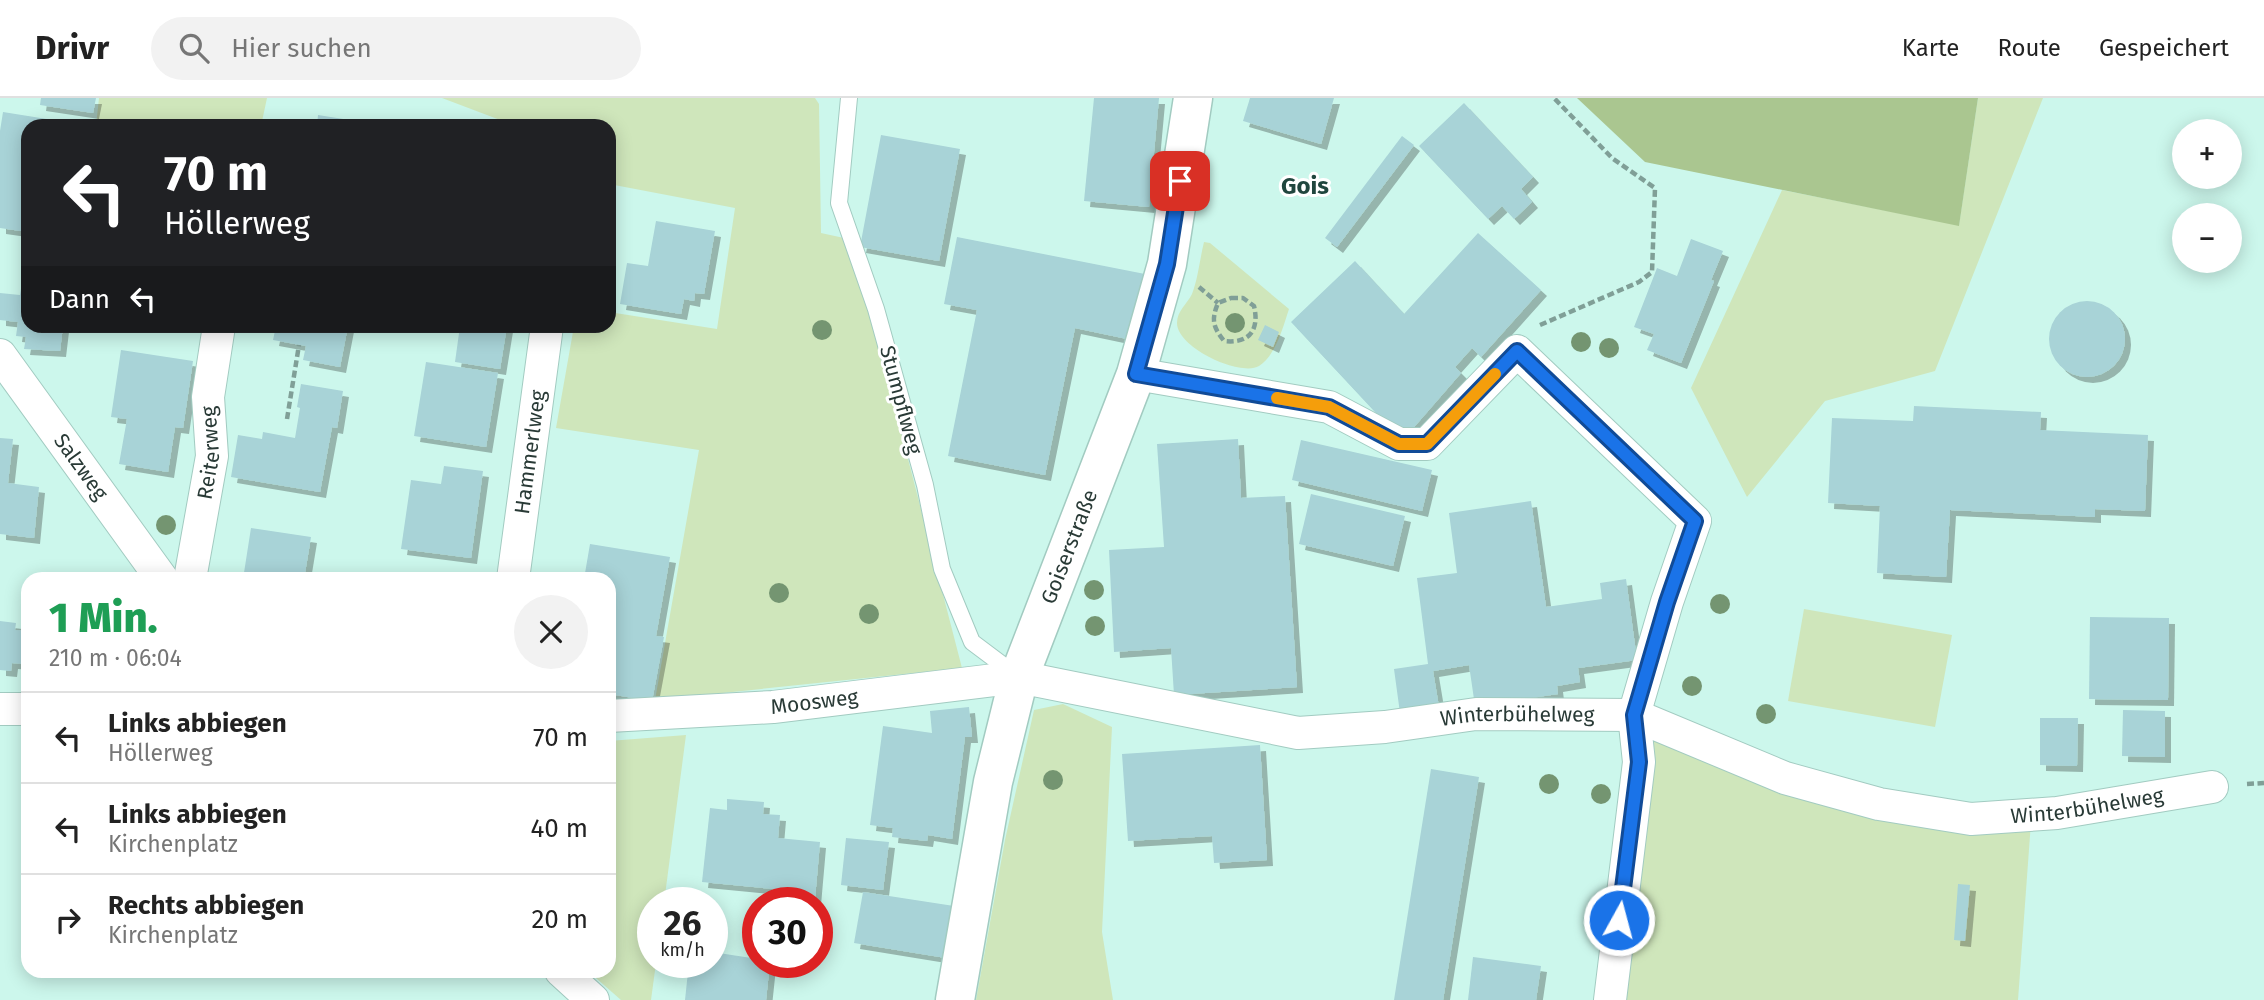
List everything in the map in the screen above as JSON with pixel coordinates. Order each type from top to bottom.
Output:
[{"type":"street","name":"Goiserstraße","points":[[955,1000],[993,782],[1019,677],[1136,374],[1167,264],[1193,98]]},
{"type":"street","name":"Reiterweg","points":[[191,572],[212,456],[208,397],[218,333]]},
{"type":"street","name":"Hammerlweg","points":[[514,572],[546,333]]},
{"type":"street","points":[[1136,374],[1329,407],[1399,444],[1427,444],[1517,351],[1695,521],[1667,602],[1634,715],[1639,762],[1610,1000]]},
{"type":"street","name":"Salzweg","points":[[0,355],[158,572]]},
{"type":"street","name":"Winterbühelweg","points":[[1019,677],[1298,733],[1385,727],[1476,714],[1634,715],[1785,778],[1880,804],[1971,819],[2057,813],[2212,787]]},
{"type":"street","name":"Moosweg","points":[[616,716],[774,707],[1019,677]]},
{"type":"street","points":[[0,709],[21,709]]},
{"type":"street","points":[[569,978],[593,1000]]},
{"type":"lane","name":"Stumpflweg","points":[[849,98],[839,203],[876,309],[925,485],[942,569],[972,642],[1019,677]]},
{"type":"path","points":[[1517,351],[1536,326],[1639,282],[1652,272],[1655,188],[1612,158],[1554,98]]},
{"type":"path","points":[[1231,298],[1243,299],[1254,306],[1257,319],[1250,336],[1238,343],[1224,341],[1214,329],[1212,318],[1218,303],[1231,298]]},
{"type":"path","points":[[287,419],[299,345]]},
{"type":"green space","points":[[99,98],[267,98],[262,119],[97,119]]},
{"type":"green space","points":[[442,98],[815,98],[819,104],[821,233],[844,238],[877,339],[962,668],[655,700],[699,450],[556,428],[573,333],[616,333],[616,313],[717,329],[735,208],[616,185],[616,119],[498,119]]},
{"type":"green space","points":[[1577,98],[1978,98],[1959,226],[1645,162]]},
{"type":"green space","points":[[1978,98],[2043,98],[1935,371],[1825,401],[1747,497],[1691,388],[1782,190],[1959,225]]},
{"type":"green space","points":[[1204,242],[1210,243],[1289,309],[1274,348],[1259,366],[1239,367],[1211,358],[1187,342],[1180,332],[1177,319],[1192,294]]},
{"type":"green space","points":[[1804,609],[1952,635],[1935,727],[1788,701]]},
{"type":"green space","points":[[1063,704],[1112,727],[1102,932],[1113,1000],[976,1000],[1005,840],[1034,710]]},
{"type":"green space","points":[[686,735],[666,887],[637,887],[637,978],[654,978],[651,1000],[621,1000],[596,978],[616,978],[616,740]]},
{"type":"green space","points":[[1651,738],[2031,822],[2018,1000],[1620,1000]]},
{"type":"building","points":[[41,98],[96,98],[93,113],[40,105]]},
{"type":"building","points":[[1094,98],[1159,98],[1149,207],[1084,201]]},
{"type":"building","points":[[1250,98],[1334,98],[1321,144],[1243,121]]},
{"type":"building","points":[[1464,103],[1533,177],[1521,189],[1532,202],[1514,219],[1502,206],[1488,219],[1419,146]]},
{"type":"building","points":[[3,112],[47,119],[21,119],[21,231],[0,228],[0,131]]},
{"type":"building","points":[[318,115],[343,119],[318,119]]},
{"type":"building","points":[[881,135],[960,149],[939,261],[860,247]]},
{"type":"building","points":[[1402,136],[1414,145],[1337,247],[1325,238]]},
{"type":"building","points":[[656,221],[715,231],[704,294],[695,293],[694,301],[684,299],[681,314],[620,304],[627,263],[648,266]]},
{"type":"building","points":[[1478,233],[1541,290],[1481,357],[1472,348],[1455,367],[1461,373],[1402,441],[1291,322],[1355,261],[1404,314]]},
{"type":"building","points":[[957,237],[1145,274],[1132,340],[1075,328],[1045,475],[948,456],[977,310],[944,304]]},
{"type":"building","points":[[1691,239],[1723,251],[1711,280],[1714,281],[1681,363],[1647,350],[1654,334],[1634,327],[1657,268],[1677,276]]},
{"type":"building","points":[[21,288],[21,333],[62,333],[60,351],[24,349],[26,337],[16,336],[18,322],[0,320],[0,293],[20,295]]},
{"type":"building","points":[[2087,301],[2102,304],[2114,312],[2122,324],[2125,339],[2122,354],[2114,366],[2102,374],[2087,377],[2072,374],[2060,366],[2052,354],[2049,339],[2052,324],[2060,312],[2072,304]]},
{"type":"building","points":[[1265,325],[1279,332],[1273,347],[1258,340]]},
{"type":"building","points":[[274,333],[347,333],[340,367],[303,360],[306,346],[273,340]]},
{"type":"building","points":[[459,333],[506,333],[500,369],[455,362]]},
{"type":"building","points":[[121,350],[193,361],[183,428],[175,427],[168,472],[119,464],[127,419],[111,417]]},
{"type":"building","points":[[426,362],[498,373],[486,447],[414,436]]},
{"type":"building","points":[[301,384],[343,391],[337,428],[332,427],[320,492],[231,477],[238,435],[262,439],[263,432],[295,438]]},
{"type":"building","points":[[1914,406],[2041,412],[2040,430],[2148,435],[2145,511],[2095,509],[2095,517],[1950,510],[1946,577],[1877,573],[1880,506],[1828,503],[1832,418],[1913,421]]},
{"type":"building","points":[[0,438],[13,439],[8,483],[39,487],[34,538],[0,534]]},
{"type":"building","points":[[1238,439],[1241,498],[1285,496],[1297,687],[1174,695],[1171,648],[1114,652],[1109,550],[1164,547],[1157,444]]},
{"type":"building","points":[[1301,440],[1432,470],[1422,511],[1292,480]]},
{"type":"building","points":[[444,466],[483,471],[471,558],[401,549],[411,480],[441,484]]},
{"type":"building","points":[[1311,494],[1405,516],[1393,566],[1299,544]]},
{"type":"building","points":[[1531,501],[1546,607],[1602,599],[1600,583],[1626,579],[1637,660],[1578,668],[1580,682],[1557,686],[1558,694],[1475,706],[1469,665],[1433,671],[1439,707],[1400,713],[1394,669],[1428,664],[1417,578],[1457,573],[1449,513]]},
{"type":"building","points":[[251,528],[311,537],[305,572],[244,572]]},
{"type":"building","points":[[590,544],[670,557],[656,636],[664,637],[652,701],[616,695],[616,572],[585,572]]},
{"type":"building","points":[[2090,617],[2169,618],[2168,700],[2089,699]]},
{"type":"building","points":[[0,621],[16,623],[15,630],[21,630],[21,664],[12,663],[11,671],[0,670]]},
{"type":"building","points":[[969,707],[972,737],[965,737],[952,839],[928,835],[927,841],[892,837],[893,828],[870,825],[883,726],[932,733],[930,711]]},
{"type":"building","points":[[2123,710],[2165,711],[2165,757],[2122,756]]},
{"type":"building","points":[[2040,718],[2078,718],[2077,766],[2040,765]]},
{"type":"building","points":[[1260,745],[1267,860],[1214,863],[1212,836],[1128,841],[1122,754]]},
{"type":"building","points":[[1431,769],[1479,777],[1443,1000],[1394,1000]]},
{"type":"building","points":[[727,799],[764,802],[763,814],[780,815],[778,838],[820,842],[816,887],[753,887],[702,882],[710,808],[727,810]]},
{"type":"building","points":[[846,838],[889,842],[883,890],[841,885]]},
{"type":"building","points":[[1958,884],[1970,885],[1965,941],[1954,940]]},
{"type":"building","points":[[863,892],[954,906],[946,958],[854,943]]},
{"type":"building","points":[[728,954],[742,957],[742,978],[768,978],[766,1000],[685,1000],[687,978],[728,978]]},
{"type":"building","points":[[1473,957],[1541,966],[1536,1000],[1468,1000]]},
{"type":"slow traffic","points":[[1277,398],[1329,407],[1399,444],[1427,444],[1495,374]]},
{"type":"district","name":"Gois","points":[[1305,186]]},
{"type":"route","points":[[1180,181],[1167,264],[1136,374],[1329,407],[1399,444],[1427,444],[1517,351],[1695,521],[1667,602],[1634,715],[1639,762],[1619,920]]}]
